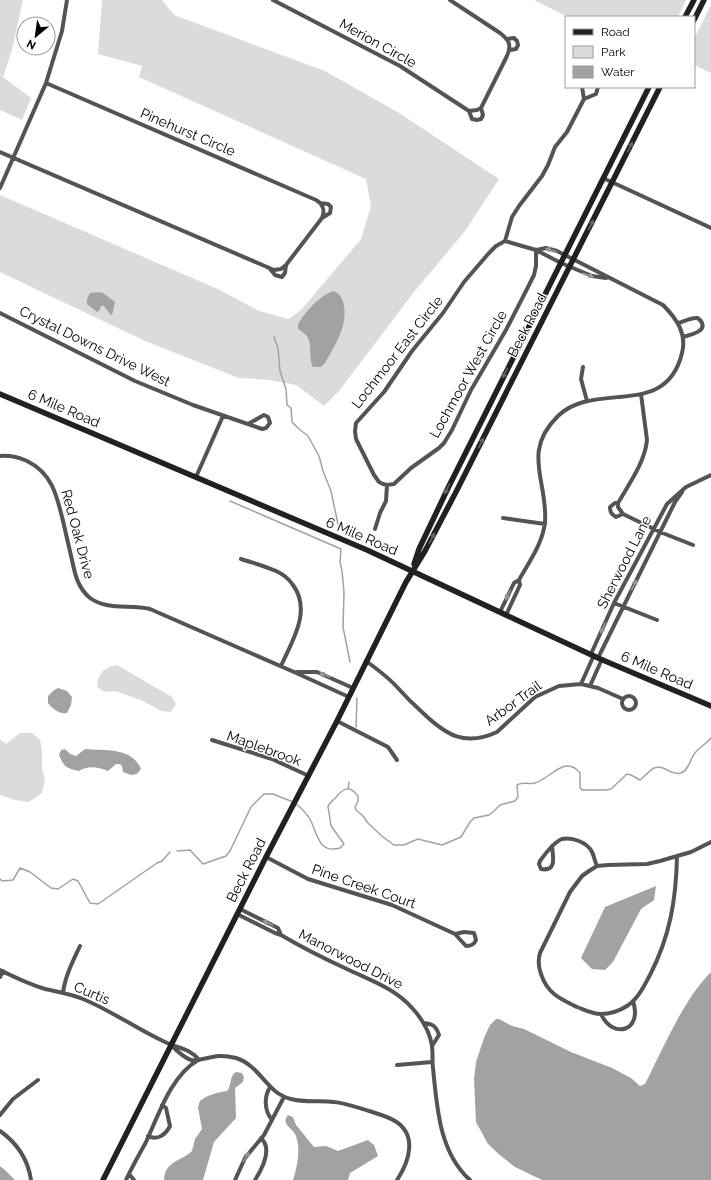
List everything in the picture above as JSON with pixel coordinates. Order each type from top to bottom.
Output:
[{"type":"main road","points":[[686,16],[694,0]]},
{"type":"main road","points":[[695,18],[704,0]]},
{"type":"main road","name":"Beck Road","points":[[412,571],[419,549],[449,486],[648,88]]},
{"type":"main road","name":"Beck Road","points":[[103,1180],[412,571],[425,551],[457,490],[660,88]]},
{"type":"main road","name":"6 Mile Road","points":[[0,394],[367,550],[596,656],[711,706]]},
{"type":"street","points":[[0,188],[46,83],[62,31],[67,0]]},
{"type":"street","name":"Merion Circle","points":[[273,0],[400,66],[469,111],[472,119],[477,120],[481,119],[483,115],[481,108],[510,50],[516,49],[518,41],[514,38],[507,38],[450,0]]},
{"type":"street","points":[[507,38],[510,50]]},
{"type":"street","name":"Pinehurst Circle","points":[[0,152],[270,269],[275,275],[282,277],[286,273],[286,265],[322,218],[330,213],[331,207],[328,204],[320,203],[46,83]]},
{"type":"street","points":[[582,88],[584,99],[567,132],[555,147],[542,176],[512,217],[505,241],[536,250],[569,267],[592,276],[608,278]]},
{"type":"street","points":[[584,99],[596,94],[598,88]]},
{"type":"street","points":[[469,111],[481,108]]},
{"type":"street","points":[[603,178],[711,228]]},
{"type":"street","points":[[320,203],[323,210],[322,218]]},
{"type":"street","name":"Lochmoor East Circle","points":[[387,485],[379,482],[374,475],[356,439],[356,423],[384,392],[412,351],[443,313],[464,282],[496,246],[505,241]]},
{"type":"street","points":[[500,612],[514,583],[519,580],[539,544],[545,524],[545,511],[538,466],[540,445],[548,426],[566,409],[587,401],[641,394],[656,389],[669,381],[679,364],[683,349],[683,337],[678,323],[673,315],[663,305],[546,248],[536,250]]},
{"type":"street","name":"Lochmoor West Circle","points":[[387,485],[394,484],[400,480],[412,468],[444,443],[471,390],[506,330],[528,288],[536,266],[536,250]]},
{"type":"street","points":[[270,269],[279,270],[286,265]]},
{"type":"street","name":"Crystal Downs Drive West","points":[[0,312],[121,374],[163,393],[223,416],[248,424],[264,429],[268,427],[270,421],[268,417],[264,415],[248,424]]},
{"type":"street","points":[[678,323],[696,318],[702,323],[703,327],[701,330],[683,337]]},
{"type":"street","points":[[583,367],[581,379],[587,401]]},
{"type":"street","points":[[641,394],[647,440],[646,447],[641,460],[618,503],[618,507],[623,514],[660,532],[693,544]]},
{"type":"street","points":[[196,477],[223,416]]},
{"type":"street","name":"Red Oak Drive","points":[[0,456],[17,457],[30,463],[39,469],[50,481],[58,497],[77,579],[80,586],[89,596],[98,602],[110,606],[137,606],[150,609],[348,697]]},
{"type":"street","name":"Sherwood Lane","points":[[596,656],[614,603],[667,504],[686,487],[711,475]]},
{"type":"street","points":[[375,529],[386,501],[387,485]]},
{"type":"street","name":"Sherwood Lane","points":[[596,656],[675,502],[686,487]]},
{"type":"street","points":[[618,503],[610,506],[610,511],[612,515],[616,517],[623,514]]},
{"type":"street","points":[[503,518],[545,524]]},
{"type":"street","points":[[241,559],[277,571],[290,581],[298,593],[302,610],[300,623],[281,666]]},
{"type":"street","points":[[506,614],[520,585],[519,580]]},
{"type":"street","points":[[614,603],[657,620]]},
{"type":"street","points":[[581,684],[596,656]]},
{"type":"street","points":[[590,686],[596,656]]},
{"type":"street","name":"Arbor Trail","points":[[366,662],[382,673],[442,730],[454,736],[469,739],[484,737],[497,732],[529,702],[541,694],[559,686],[581,684],[598,688],[623,699]]},
{"type":"street","name":"Red Oak Drive","points":[[294,672],[317,672],[353,688]]},
{"type":"street","points":[[337,721],[388,747],[397,760]]},
{"type":"street","name":"Maplebrook","points":[[212,740],[272,759],[309,776]]},
{"type":"street","points":[[552,846],[553,864],[547,870],[541,869],[539,864],[540,861],[552,846],[562,839],[576,840],[586,844],[592,852],[597,866]]},
{"type":"street","points":[[677,857],[676,888],[668,931],[660,956],[637,997],[628,1006],[618,1011],[608,1014],[601,1014],[591,1013],[553,994],[542,979],[538,960],[570,892],[582,876],[597,866],[647,864],[677,857],[711,842]]},
{"type":"street","name":"Pine Creek Court","points":[[266,857],[308,879],[392,905],[455,934],[466,946],[474,944],[476,940],[474,933],[471,932],[455,934]]},
{"type":"street","name":"Manorwood Drive","points":[[239,911],[278,928],[281,935],[306,950],[400,995],[414,1010],[424,1023],[432,1046],[432,1062],[441,1130],[447,1148],[455,1162],[470,1180]]},
{"type":"street","points":[[63,993],[67,975],[80,946]]},
{"type":"street","points":[[0,977],[1,970]]},
{"type":"street","name":"Curtis","points":[[1,970],[22,980],[98,1006],[171,1045]]},
{"type":"street","points":[[601,1014],[604,1020],[614,1028],[623,1029],[630,1026],[634,1020],[636,1014],[633,1001]]},
{"type":"street","name":"Manorwood Drive","points":[[424,1023],[431,1024],[436,1027],[439,1035],[432,1046]]},
{"type":"street","points":[[171,1045],[188,1050],[195,1054],[199,1060]]},
{"type":"street","points":[[171,1045],[191,1060],[220,1056],[236,1058],[254,1068],[270,1086],[284,1096],[301,1101],[331,1101],[346,1104],[388,1117],[398,1123],[407,1135],[410,1147],[408,1157],[397,1180]]},
{"type":"street","points":[[126,1180],[167,1095],[179,1079],[194,1063],[199,1060]]},
{"type":"street","points":[[397,1065],[432,1062]]},
{"type":"street","points":[[0,1115],[13,1099],[38,1080]]},
{"type":"street","points":[[270,1086],[266,1093],[266,1113],[272,1120]]},
{"type":"street","points":[[235,1180],[245,1158],[262,1138],[284,1096]]},
{"type":"street","points":[[148,1136],[158,1138],[170,1126],[166,1108],[162,1105]]},
{"type":"street","points":[[0,1131],[11,1139],[20,1151],[28,1166],[31,1180]]},
{"type":"street","points":[[255,1180],[264,1163],[267,1151],[266,1144],[262,1138]]},
{"type":"street","points":[[129,1174],[134,1180]]},
{"type":"green space","points":[[0,0],[23,0],[19,16],[16,16],[16,32],[3,77],[31,98],[22,120],[0,110]]},
{"type":"green space","points":[[102,0],[162,0],[174,15],[325,71],[399,113],[499,179],[465,231],[414,292],[339,391],[324,406],[296,385],[270,380],[239,378],[145,341],[0,272],[0,195],[220,290],[259,311],[289,319],[302,309],[361,239],[371,206],[366,179],[139,77],[142,66],[98,54]]},
{"type":"green space","points":[[534,0],[686,0],[678,16],[566,16]]},
{"type":"green space","points":[[711,5],[711,73],[695,65],[695,37]]},
{"type":"green space","points":[[117,665],[172,697],[176,704],[171,712],[161,711],[141,700],[115,691],[105,692],[97,687],[100,674],[105,669]]},
{"type":"green space","points":[[20,733],[32,733],[40,740],[42,750],[42,768],[45,780],[42,793],[29,802],[15,800],[0,795],[0,739],[6,744]]},
{"type":"water","points":[[333,291],[338,293],[343,302],[345,313],[342,329],[325,363],[321,367],[313,367],[308,338],[298,329],[298,324],[313,305],[322,297]]},
{"type":"water","points":[[90,293],[103,293],[115,302],[112,315],[104,306],[101,306],[97,312],[87,304],[87,299]]},
{"type":"water","points":[[58,688],[67,691],[72,697],[71,705],[67,713],[56,711],[48,703],[48,696]]},
{"type":"water","points":[[65,749],[70,754],[76,756],[85,749],[110,750],[118,752],[131,757],[137,762],[141,769],[137,774],[131,775],[123,772],[120,764],[116,764],[108,771],[93,767],[79,771],[75,770],[64,765],[59,755],[61,750]]},
{"type":"water","points":[[656,886],[654,900],[641,909],[613,962],[605,970],[592,969],[581,958],[605,907]]},
{"type":"water","points":[[711,972],[711,1180],[542,1180],[515,1167],[488,1144],[476,1122],[474,1079],[476,1062],[484,1038],[490,1025],[496,1019],[499,1019],[512,1026],[524,1029],[571,1052],[612,1068],[631,1078],[640,1086],[645,1084],[666,1041],[691,996]]},
{"type":"water","points":[[236,1072],[242,1073],[244,1077],[243,1082],[235,1088],[236,1118],[214,1142],[203,1180],[164,1180],[167,1169],[170,1165],[192,1151],[195,1139],[202,1129],[198,1107],[200,1101],[213,1094],[227,1091],[230,1086],[232,1076]]},
{"type":"water","points":[[288,1115],[293,1117],[296,1125],[314,1147],[326,1146],[338,1151],[368,1140],[374,1145],[378,1156],[350,1173],[348,1180],[293,1180],[297,1164],[298,1147],[296,1136],[285,1121]]},
{"type":"water","points":[[0,1166],[6,1171],[15,1180],[0,1180]]},
{"type":"waterway","points":[[274,337],[278,348],[280,371],[286,389],[287,405],[291,408],[292,422],[308,436],[319,456],[331,491],[339,529]]},
{"type":"waterway","points":[[230,501],[341,549],[340,562],[344,592],[343,627],[350,662]]},
{"type":"waterway","points":[[356,727],[357,698]]},
{"type":"waterway","points":[[296,804],[308,816],[317,837],[323,846],[327,848],[340,848],[344,844],[331,826],[328,806],[345,789],[350,789],[358,796],[358,801],[355,807],[356,810],[383,837],[394,845],[404,845],[418,839],[442,845],[461,837],[474,818],[489,815],[500,805],[515,801],[518,797],[517,785],[519,784],[530,784],[541,781],[558,769],[569,766],[580,773],[580,787],[582,790],[611,789],[627,774],[640,780],[652,769],[658,767],[674,773],[681,773],[688,767],[693,755],[711,738]]},
{"type":"waterway","points":[[348,789],[349,782]]},
{"type":"waterway","points":[[177,851],[190,850],[203,864],[226,856],[230,851],[251,807],[264,794],[273,794],[293,802]]},
{"type":"waterway","points":[[0,879],[2,881],[13,880],[20,868],[30,872],[51,888],[58,889],[73,879],[78,881],[90,903],[98,904],[162,861],[170,852]]}]
